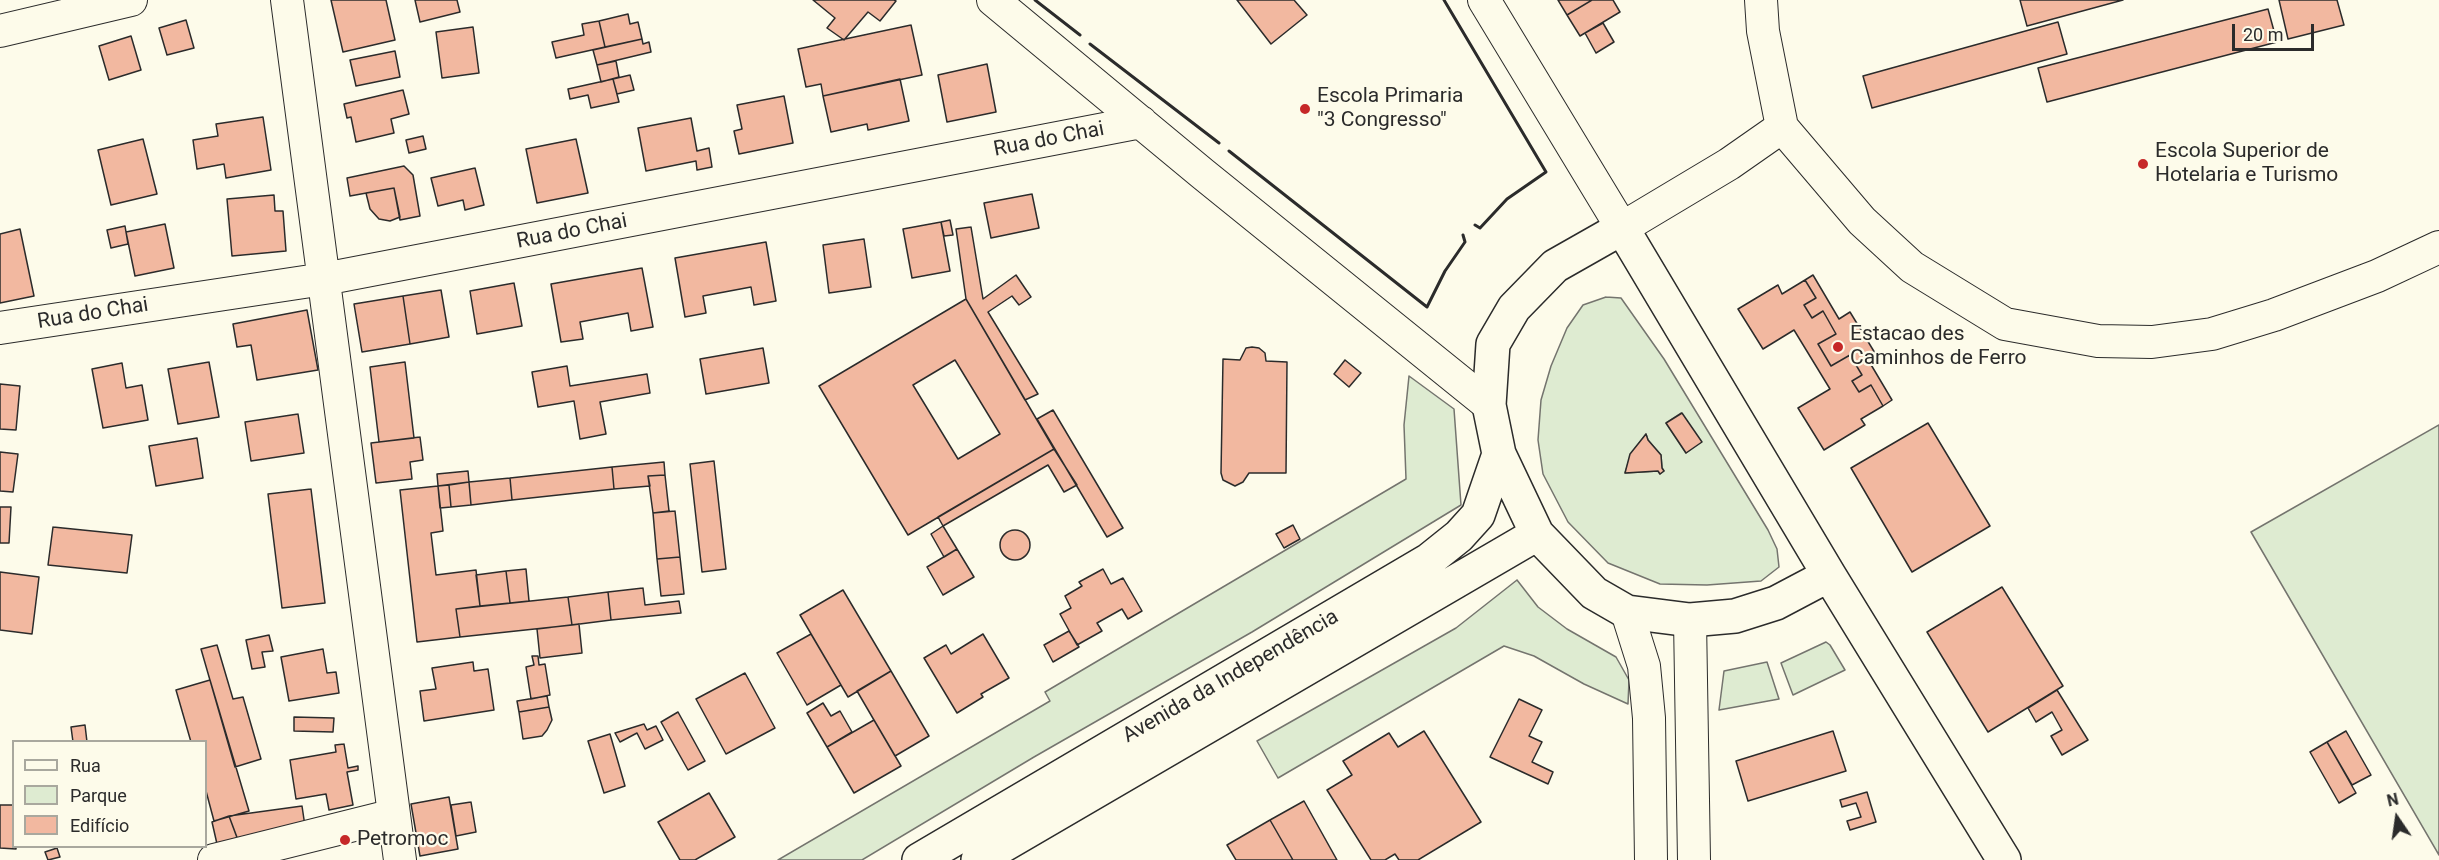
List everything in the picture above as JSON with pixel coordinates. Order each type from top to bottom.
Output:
[{"type":"main road","points":[[1829,575],[1776,603],[1735,616],[1690,620],[1627,612],[1594,594],[1537,534],[1500,454],[1489,405],[1493,344],[1514,308],[1555,266],[1622,228],[1829,575],[2004,860]]},
{"type":"main road","name":"Avenida da Independência","points":[[919,860],[1429,560],[1459,536],[1478,515],[1500,454]]},
{"type":"main road","name":"Avenida da Independência","points":[[978,860],[1537,534]]},
{"type":"street","points":[[0,31],[131,0]]},
{"type":"street","points":[[287,0],[400,860]]},
{"type":"street","points":[[993,0],[1489,405]]},
{"type":"street","points":[[1484,0],[1622,228],[1729,164],[1782,127]]},
{"type":"street","points":[[1761,0],[1763,32],[1782,127],[1862,221],[1912,267],[2006,324],[2098,341],[2152,342],[2212,334],[2274,315],[2346,288],[2439,247]]},
{"type":"street","name":"Rua do Chai","points":[[0,328],[324,279],[1141,122]]},
{"type":"street","points":[[1627,612],[1644,666],[1649,718],[1651,860]]},
{"type":"street","points":[[1690,620],[1694,860]]},
{"type":"street","points":[[214,860],[394,815]]},
{"type":"green space","points":[[1606,297],[1621,298],[1664,359],[1768,530],[1777,549],[1779,567],[1761,581],[1707,585],[1660,584],[1608,563],[1568,522],[1543,474],[1538,440],[1541,400],[1551,366],[1567,328],[1583,305]],"holes":[[[1681,413],[1701,442],[1686,453],[1666,423]],[[1646,434],[1648,440],[1661,455],[1664,471],[1660,474],[1658,471],[1625,473],[1631,454]]]},
{"type":"green space","points":[[1409,376],[1454,409],[1461,505],[1252,632],[1034,757],[862,860],[778,860],[1050,701],[1045,692],[1406,479],[1404,425]]},
{"type":"green space","points":[[2439,425],[2439,855],[2251,532]]},
{"type":"green space","points":[[1517,580],[1538,607],[1567,629],[1616,657],[1629,680],[1628,704],[1584,684],[1534,656],[1504,646],[1278,778],[1257,741],[1456,628]]},
{"type":"green space","points":[[1826,642],[1845,670],[1793,695],[1781,663]]},
{"type":"green space","points":[[1767,662],[1779,699],[1719,710],[1724,671]]},
{"type":"building","points":[[331,0],[386,0],[395,40],[343,52]]},
{"type":"building","points":[[415,0],[457,0],[460,12],[420,22]]},
{"type":"building","points":[[813,0],[896,1],[880,21],[868,12],[844,40],[827,28],[835,18]]},
{"type":"building","points":[[1237,0],[1294,0],[1307,15],[1271,44]]},
{"type":"building","points":[[1558,0],[1592,0],[1567,15]]},
{"type":"building","points":[[1592,0],[1613,0],[1620,12],[1580,36],[1567,15]]},
{"type":"building","points":[[2020,0],[2123,0],[2027,26]]},
{"type":"building","points":[[2279,0],[2337,0],[2344,25],[2288,39]]},
{"type":"building","points":[[2268,9],[2277,42],[2047,102],[2038,68]]},
{"type":"building","points":[[628,14],[630,24],[638,22],[642,39],[605,47],[599,21]]},
{"type":"building","points":[[186,20],[194,48],[167,55],[159,28]]},
{"type":"building","points":[[599,21],[605,47],[556,58],[552,42],[584,35],[582,24]]},
{"type":"building","points":[[2058,22],[2067,54],[1872,108],[1863,76]]},
{"type":"building","points":[[1603,23],[1614,42],[1596,53],[1585,33]]},
{"type":"building","points":[[911,25],[922,75],[823,96],[821,84],[806,87],[798,49]]},
{"type":"building","points":[[473,27],[479,73],[442,78],[436,32]]},
{"type":"building","points":[[131,36],[141,70],[109,80],[99,46]]},
{"type":"building","points":[[642,39],[643,44],[649,42],[651,52],[597,65],[593,50]]},
{"type":"building","points":[[395,51],[400,77],[356,86],[350,60]]},
{"type":"building","points":[[616,61],[619,77],[601,82],[597,65]]},
{"type":"building","points":[[987,64],[996,112],[947,122],[938,75]]},
{"type":"building","points":[[630,75],[634,90],[617,94],[613,79]]},
{"type":"building","points":[[613,79],[619,102],[591,108],[588,95],[570,99],[568,89]]},
{"type":"building","points":[[900,79],[909,121],[868,130],[867,124],[831,132],[823,96]]},
{"type":"building","points":[[403,90],[409,114],[391,119],[394,133],[356,142],[351,117],[347,118],[344,104]]},
{"type":"building","points":[[784,96],[793,143],[739,154],[734,131],[742,129],[737,105]]},
{"type":"building","points":[[263,117],[271,170],[226,178],[224,164],[197,169],[193,140],[218,136],[216,124]]},
{"type":"building","points":[[691,118],[697,151],[709,148],[712,167],[697,170],[696,161],[646,171],[638,128]]},
{"type":"building","points":[[423,136],[426,149],[409,153],[406,140]]},
{"type":"building","points":[[143,139],[157,194],[111,205],[98,150]]},
{"type":"building","points":[[576,139],[588,193],[537,203],[526,149]]},
{"type":"building","points":[[404,166],[413,175],[420,216],[400,220],[394,188],[350,196],[347,178]]},
{"type":"building","points":[[475,168],[484,205],[465,210],[463,200],[438,206],[431,178]]},
{"type":"building","points":[[394,188],[400,217],[390,221],[379,219],[370,209],[366,193]]},
{"type":"building","points":[[1032,194],[1039,228],[991,238],[984,203]]},
{"type":"building","points":[[274,195],[275,211],[283,211],[286,251],[232,256],[227,199]]},
{"type":"building","points":[[950,220],[953,235],[944,236],[941,222]]},
{"type":"building","points":[[941,222],[950,271],[912,278],[903,229]]},
{"type":"building","points":[[165,224],[174,268],[135,276],[126,232]]},
{"type":"building","points":[[125,226],[128,244],[111,248],[107,230]]},
{"type":"building","points":[[971,227],[983,299],[1016,275],[1031,297],[1019,305],[1012,296],[988,312],[1038,394],[1025,400],[966,299],[956,229]]},
{"type":"building","points":[[20,229],[34,296],[0,303],[0,234]]},
{"type":"building","points":[[864,239],[871,287],[829,293],[823,245]]},
{"type":"building","points":[[766,242],[776,301],[754,305],[751,287],[703,296],[706,313],[685,317],[675,258]]},
{"type":"building","points":[[642,268],[653,327],[631,331],[628,313],[580,322],[583,339],[561,342],[551,284]]},
{"type":"building","points":[[1813,275],[1839,319],[1850,312],[1878,358],[1870,363],[1892,400],[1883,406],[1871,385],[1859,392],[1852,381],[1862,375],[1850,355],[1831,366],[1818,344],[1836,334],[1823,311],[1812,318],[1804,305],[1816,298],[1805,280]]},
{"type":"building","points":[[1805,280],[1816,298],[1804,305],[1812,318],[1823,311],[1836,334],[1818,344],[1831,366],[1850,355],[1862,375],[1852,381],[1859,392],[1871,385],[1883,406],[1861,419],[1865,425],[1824,450],[1798,408],[1830,389],[1794,330],[1763,349],[1738,309],[1778,285],[1782,294]]},
{"type":"building","points":[[514,283],[522,326],[477,334],[470,291]]},
{"type":"building","points":[[441,290],[449,337],[410,344],[403,296]]},
{"type":"building","points":[[403,296],[410,344],[362,352],[354,304]]},
{"type":"building","points":[[966,299],[1054,449],[908,535],[819,386]],"holes":[[[955,360],[1000,434],[958,459],[913,385]]]},
{"type":"building","points":[[307,310],[318,370],[257,380],[251,345],[237,347],[233,324]]},
{"type":"building","points":[[763,348],[769,383],[706,394],[700,359]]},
{"type":"building","points":[[1246,348],[1259,348],[1265,353],[1266,361],[1287,362],[1286,473],[1249,473],[1243,482],[1235,486],[1223,480],[1221,473],[1223,359],[1240,360]]},
{"type":"building","points":[[1345,360],[1361,373],[1349,387],[1334,374]]},
{"type":"building","points":[[209,362],[219,417],[178,424],[168,369]]},
{"type":"building","points":[[405,362],[414,438],[379,442],[370,367]]},
{"type":"building","points":[[122,363],[126,388],[142,385],[148,420],[103,428],[92,369]]},
{"type":"building","points":[[567,366],[570,386],[647,374],[650,393],[600,402],[606,434],[580,439],[574,401],[538,407],[532,372]]},
{"type":"building","points":[[0,384],[20,386],[16,430],[0,429]]},
{"type":"building","points":[[1053,410],[1123,528],[1107,537],[1037,419]]},
{"type":"building","points":[[1682,413],[1702,442],[1686,453],[1666,423]]},
{"type":"building","points":[[298,414],[304,453],[251,461],[245,422]]},
{"type":"building","points":[[1928,423],[1990,526],[1912,572],[1851,468]]},
{"type":"building","points":[[1646,434],[1648,440],[1661,455],[1664,471],[1660,474],[1658,471],[1625,473],[1630,454]]},
{"type":"building","points":[[420,437],[423,460],[410,462],[412,479],[376,483],[371,443]]},
{"type":"building","points":[[197,438],[203,478],[156,486],[149,446]]},
{"type":"building","points":[[1054,449],[1077,485],[1064,492],[1048,465],[943,526],[938,517]]},
{"type":"building","points":[[0,452],[18,454],[13,492],[0,491]]},
{"type":"building","points":[[714,461],[726,569],[702,572],[690,464]]},
{"type":"building","points":[[664,462],[665,475],[648,476],[650,486],[614,489],[612,467]]},
{"type":"building","points":[[612,467],[614,489],[512,500],[510,478]]},
{"type":"building","points":[[468,471],[469,482],[438,486],[437,474]]},
{"type":"building","points":[[665,475],[669,511],[653,513],[648,476]]},
{"type":"building","points":[[510,478],[512,500],[471,505],[469,482]]},
{"type":"building","points":[[469,482],[471,505],[451,507],[449,485]]},
{"type":"building","points":[[449,485],[451,507],[440,508],[438,486]]},
{"type":"building","points":[[438,486],[443,531],[431,533],[436,575],[476,570],[480,606],[456,609],[460,637],[417,642],[400,490]]},
{"type":"building","points":[[311,489],[325,603],[282,608],[268,494]]},
{"type":"building","points":[[0,507],[11,507],[9,543],[0,543]]},
{"type":"building","points":[[675,511],[680,557],[657,559],[653,513]]},
{"type":"building","points":[[1293,525],[1300,539],[1284,548],[1276,534]]},
{"type":"building","points":[[943,526],[957,549],[944,557],[931,534]]},
{"type":"building","points":[[53,527],[132,535],[127,573],[48,565]]},
{"type":"building","points":[[1015,530],[1026,534],[1030,545],[1026,556],[1015,560],[1004,556],[1000,545],[1004,534]]},
{"type":"building","points":[[957,549],[974,577],[943,595],[927,567]]},
{"type":"building","points":[[680,557],[684,594],[661,596],[657,559]]},
{"type":"building","points":[[526,569],[529,601],[510,603],[506,571]]},
{"type":"building","points":[[1103,569],[1111,584],[1123,578],[1142,611],[1128,619],[1122,609],[1097,623],[1102,631],[1077,645],[1060,614],[1071,608],[1065,596],[1082,586],[1079,582]]},
{"type":"building","points":[[506,571],[510,603],[480,606],[476,575]]},
{"type":"building","points":[[0,572],[39,577],[32,634],[0,630]]},
{"type":"building","points":[[2002,587],[2063,686],[1988,732],[1927,632]]},
{"type":"building","points":[[643,588],[645,605],[679,601],[681,613],[611,620],[608,592]]},
{"type":"building","points":[[843,590],[891,671],[848,697],[800,615]]},
{"type":"building","points":[[608,592],[611,620],[572,625],[568,597]]},
{"type":"building","points":[[568,597],[572,625],[460,637],[456,609]]},
{"type":"building","points":[[579,624],[582,653],[540,658],[537,629]]},
{"type":"building","points":[[1069,631],[1079,647],[1053,662],[1044,645]]},
{"type":"building","points":[[811,634],[841,685],[807,705],[777,653]]},
{"type":"building","points":[[983,634],[1009,678],[981,694],[983,697],[957,713],[924,658],[946,645],[951,654]]},
{"type":"building","points":[[269,635],[273,651],[262,652],[265,667],[252,669],[246,640]]},
{"type":"building","points":[[217,645],[233,699],[243,697],[261,759],[235,767],[201,649]]},
{"type":"building","points":[[323,649],[327,673],[336,672],[339,693],[289,701],[281,657]]},
{"type":"building","points":[[532,656],[538,656],[539,665],[545,664],[550,695],[531,699],[526,667],[534,665]]},
{"type":"building","points":[[473,662],[474,671],[488,669],[494,710],[424,721],[420,691],[436,689],[432,668]]},
{"type":"building","points":[[891,671],[929,736],[895,756],[857,691]]},
{"type":"building","points":[[745,673],[775,728],[726,754],[696,699]]},
{"type":"building","points":[[210,680],[249,811],[214,821],[207,795],[207,740],[190,740],[176,690]]},
{"type":"building","points":[[2057,690],[2088,740],[2062,755],[2051,736],[2062,730],[2052,712],[2036,722],[2028,708]]},
{"type":"building","points":[[547,696],[549,707],[519,712],[517,701]]},
{"type":"building","points":[[1519,699],[1542,710],[1529,736],[1542,742],[1532,762],[1553,772],[1548,784],[1490,757]]},
{"type":"building","points":[[823,703],[831,716],[840,711],[852,732],[827,747],[807,713]]},
{"type":"building","points":[[549,707],[552,720],[547,730],[542,736],[523,739],[519,712]]},
{"type":"building","points":[[678,712],[705,761],[688,770],[661,722]]},
{"type":"building","points":[[294,717],[334,718],[333,732],[294,731]]},
{"type":"building","points":[[874,720],[901,766],[854,793],[827,747]]},
{"type":"building","points":[[644,724],[647,730],[656,726],[663,740],[645,749],[637,733],[620,742],[615,733]]},
{"type":"building","points":[[85,725],[87,740],[73,740],[71,727]]},
{"type":"building","points":[[1424,731],[1481,822],[1418,860],[1399,860],[1395,854],[1385,860],[1371,860],[1327,790],[1352,775],[1343,761],[1389,733],[1398,747]]},
{"type":"building","points":[[1833,731],[1846,771],[1748,801],[1736,761]]},
{"type":"building","points":[[2346,731],[2371,775],[2352,785],[2327,742]]},
{"type":"building","points":[[610,734],[625,786],[604,793],[588,741]]},
{"type":"building","points":[[2327,742],[2356,793],[2339,803],[2310,752]]},
{"type":"building","points":[[344,744],[348,768],[358,766],[358,770],[347,772],[353,805],[329,810],[326,794],[296,799],[290,760],[336,752],[335,745]]},
{"type":"building","points":[[1867,792],[1876,822],[1850,830],[1847,821],[1861,817],[1856,803],[1842,807],[1840,800]]},
{"type":"building","points":[[709,793],[735,837],[695,860],[680,860],[658,822]]},
{"type":"building","points":[[449,797],[458,849],[420,856],[411,804]]},
{"type":"building","points":[[1304,801],[1337,860],[1293,860],[1270,820]]},
{"type":"building","points":[[471,802],[476,832],[456,836],[451,805]]},
{"type":"building","points":[[0,805],[12,805],[12,848],[16,849],[0,848]]},
{"type":"building","points":[[302,806],[306,833],[239,843],[229,816]]},
{"type":"building","points":[[229,816],[238,840],[217,844],[212,822]]},
{"type":"building","points":[[1270,820],[1293,860],[1236,860],[1227,845]]},
{"type":"building","points":[[57,848],[60,857],[48,860],[45,852]]},
{"type":"wall","points":[[1035,0],[1080,35]]},
{"type":"wall","points":[[1444,0],[1546,172],[1507,199],[1480,228],[1475,225]]},
{"type":"wall","points":[[1090,44],[1219,143]]},
{"type":"wall","points":[[1229,151],[1427,307],[1445,271],[1465,242],[1463,235]]},
{"type":"place","name":"Escola Primaria \"3 Congresso\"","points":[[1305,109]]},
{"type":"place","name":"Escola Superior de Hotelaria e Turismo","points":[[2143,164]]},
{"type":"place","name":"Estacao des Caminhos de Ferro","points":[[1838,347]]},
{"type":"place","name":"Petromoc","points":[[345,840]]}]
